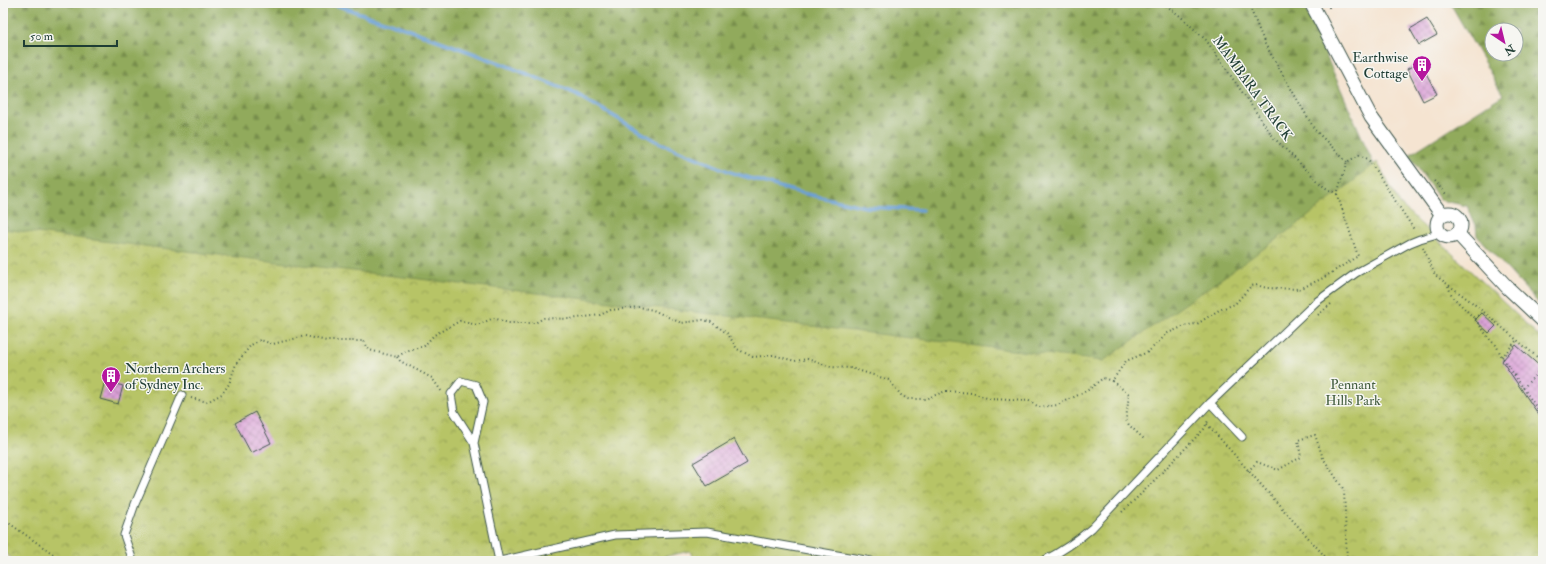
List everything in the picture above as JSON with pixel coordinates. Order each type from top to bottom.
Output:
[{"type":"street","points":[[1311,3],[1370,117],[1442,216]]},
{"type":"street","points":[[1450,213],[1458,217],[1461,225],[1458,234],[1449,237],[1441,233],[1437,226],[1439,218],[1450,213]]},
{"type":"street","points":[[1458,234],[1508,288],[1543,321]]},
{"type":"lane","points":[[1043,561],[1057,555],[1092,528],[1210,403],[1316,302],[1363,269],[1420,239],[1441,233]]},
{"type":"lane","points":[[474,443],[483,402],[476,385],[461,381],[451,394],[454,412],[474,443],[499,561],[615,535],[707,532],[871,561]]},
{"type":"lane","points":[[133,561],[124,535],[135,504],[182,395]]},
{"type":"lane","points":[[1210,403],[1242,437]]},
{"type":"path","name":"MAMBARA TRACK","points":[[1163,3],[1180,16],[1206,40],[1274,138],[1324,187],[1337,194]]},
{"type":"path","name":"MAMBARA TRACK","points":[[1248,3],[1265,44],[1315,130],[1347,162]]},
{"type":"path","points":[[1363,269],[1337,194],[1347,162],[1359,155],[1368,159],[1420,239],[1435,275],[1482,310],[1543,362]]},
{"type":"path","points":[[1417,252],[1424,249]]},
{"type":"path","points":[[1112,382],[1126,361],[1148,352],[1168,333],[1187,325],[1197,324],[1219,310],[1235,304],[1251,286],[1256,285],[1267,288],[1300,289],[1323,278],[1358,256]]},
{"type":"path","points":[[1448,285],[1452,296],[1475,319],[1491,341],[1496,345],[1502,357],[1543,417]]},
{"type":"path","points":[[1316,316],[1335,302]]},
{"type":"path","points":[[397,357],[406,351],[424,346],[434,335],[460,321],[477,325],[494,318],[508,323],[535,323],[544,318],[570,319],[600,315],[611,310],[639,307],[653,310],[682,323],[703,320],[711,322],[728,334],[737,349],[753,357],[773,355],[795,361],[807,359],[831,367],[851,368],[889,380],[901,395],[908,399],[925,399],[946,391],[972,393],[990,399],[1029,402],[1039,407],[1058,405],[1088,390],[1103,378],[1112,382],[1129,394],[1126,420],[1129,425],[1144,438]]},
{"type":"path","points":[[1475,319],[1482,310]]},
{"type":"path","points":[[182,395],[207,402],[222,394],[229,384],[236,364],[251,345],[260,340],[273,344],[304,336],[327,341],[364,341],[369,350],[397,357],[400,361],[432,378],[453,404]]},
{"type":"path","points":[[1502,357],[1517,340]]},
{"type":"path","points":[[1523,388],[1543,367]]},
{"type":"path","points":[[1118,516],[1204,429],[1212,414],[1216,410]]},
{"type":"path","points":[[1207,424],[1329,561]]},
{"type":"path","points":[[1248,470],[1257,462],[1278,470],[1301,457],[1298,440],[1315,435],[1323,458],[1344,490],[1347,561]]},
{"type":"path","points":[[3,519],[63,561]]},
{"type":"green space","points":[[3,3],[1303,3],[1402,229],[1125,406],[3,276]]},
{"type":"green space","points":[[1450,3],[1543,3],[1543,308],[1477,236],[1476,225],[1467,206],[1440,200],[1409,155],[1503,95]]},
{"type":"green space","name":"Pennant Hills Park","points":[[1377,162],[1400,204],[1543,340],[1543,561],[696,561],[690,551],[645,561],[15,561],[3,552],[3,229],[1103,361],[1276,239],[1344,189]]},
{"type":"building","points":[[1427,19],[1437,35],[1419,45],[1410,29]]},
{"type":"building","name":"Earthwise Cottage","points":[[1420,62],[1437,94],[1423,101],[1407,69]]},
{"type":"building","points":[[1482,313],[1496,326],[1489,333],[1475,320]]},
{"type":"building","points":[[1516,345],[1543,369],[1543,421],[1502,361]]},
{"type":"building","name":"Northern Archers of Sydney Inc.","points":[[105,381],[123,386],[118,404],[100,399]]},
{"type":"building","points":[[255,412],[271,443],[251,453],[235,423]]},
{"type":"building","points":[[734,439],[747,463],[707,486],[693,463]]},
{"type":"waterway","points":[[330,3],[410,30],[505,65],[576,94],[656,141],[733,173],[793,191],[866,207],[922,210]]},
{"type":"place","name":"Earthwise Cottage","points":[[1422,82]]},
{"type":"place","name":"Northern Archers of Sydney Inc.","points":[[111,393]]}]
